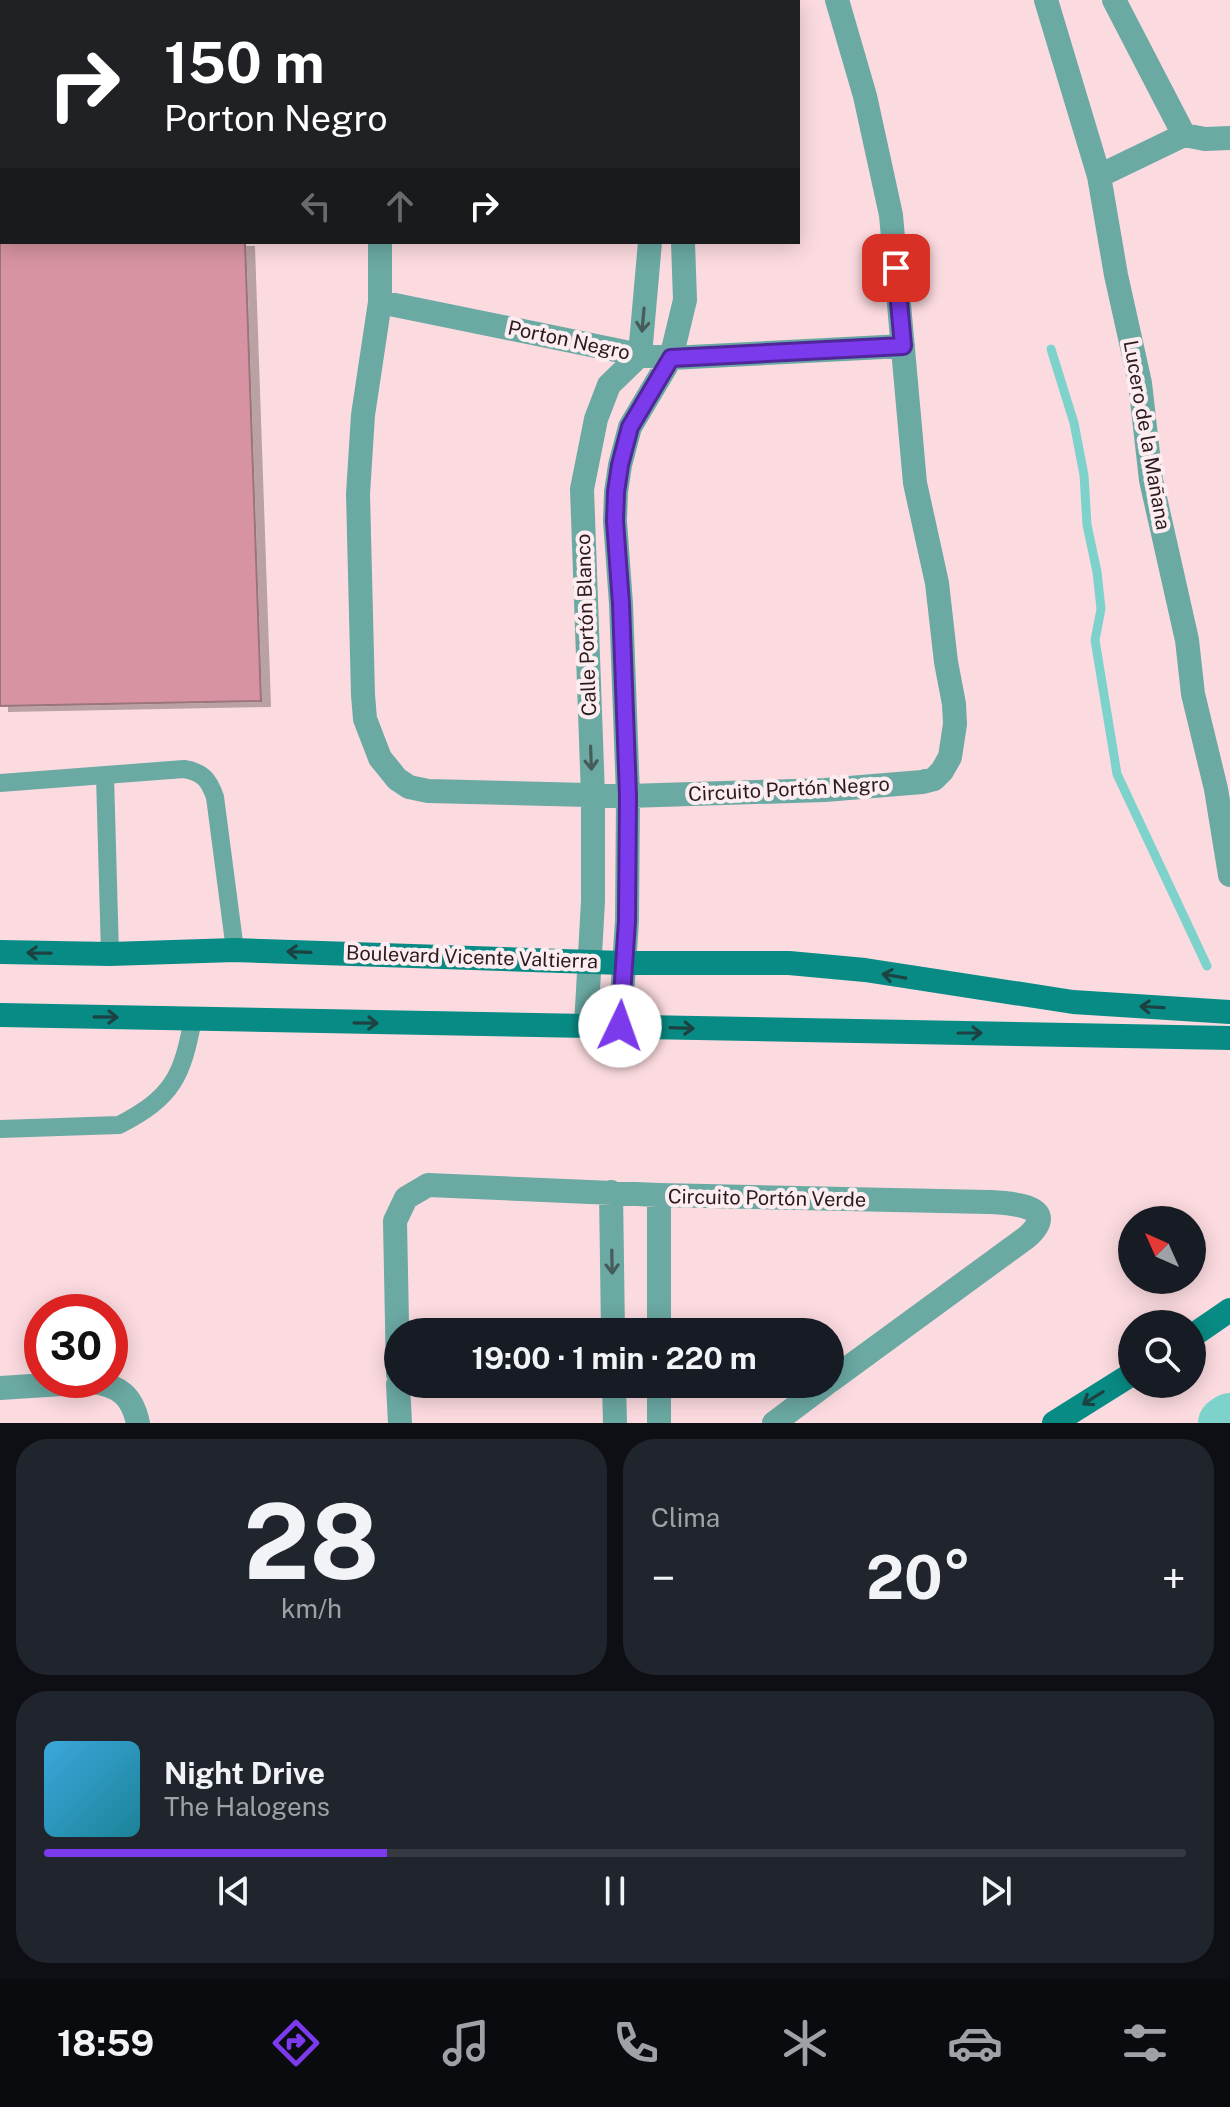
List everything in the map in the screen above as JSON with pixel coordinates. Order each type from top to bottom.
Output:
[{"type":"main road","name":"Boulevard Vicente Valtierra","points":[[0,952],[110,954],[235,950],[623,963],[789,963],[865,970],[1073,1002],[1230,1012]]},
{"type":"main road","points":[[0,1015],[1230,1038]]},
{"type":"main road","points":[[1206,1326],[1230,1310]]},
{"type":"main road","points":[[1054,1423],[1118,1383]]},
{"type":"street","name":"Circuito Portón Negro","points":[[380,244],[380,302],[363,415],[358,494],[363,695],[371,740],[380,758],[397,779],[420,790],[628,796],[825,790],[934,779],[946,765],[953,745],[954,704],[937,583],[915,483],[891,215],[865,96],[837,0]]},
{"type":"street","name":"Lucero de la Mañana","points":[[1046,0],[1099,176],[1116,275],[1140,383],[1151,480],[1187,640],[1193,694],[1216,789],[1230,875]]},
{"type":"street","points":[[1114,0],[1184,135]]},
{"type":"street","points":[[1099,176],[1184,135],[1205,139],[1230,138]]},
{"type":"street","points":[[640,355],[650,244]]},
{"type":"street","name":"Calle Portón Blanco","points":[[620,1026],[627,921],[628,796],[616,492],[630,427],[671,358],[685,300],[683,244]]},
{"type":"street","name":"Porton Negro","points":[[380,302],[640,355],[671,358],[903,346]]},
{"type":"street","name":"Calle Portón Blanco","points":[[586,1026],[593,796],[582,489],[596,419],[609,385],[640,355]]},
{"type":"street","name":"Circuito Portón Verde","points":[[397,1318],[395,1221],[406,1198],[428,1185],[659,1195],[989,1202],[1023,1204],[1034,1210],[1037,1225],[1027,1237],[844,1371]]},
{"type":"street","points":[[611,1192],[613,1318]]},
{"type":"street","points":[[659,1195],[659,1318]]},
{"type":"street","points":[[0,1388],[93,1382],[107,1384],[119,1389],[127,1398],[138,1423]]},
{"type":"street","points":[[399,1398],[400,1423]]},
{"type":"street","points":[[614,1398],[615,1423]]},
{"type":"street","points":[[659,1398],[659,1423]]},
{"type":"street","name":"Circuito Portón Verde","points":[[774,1423],[808,1398]]},
{"type":"lane","points":[[0,783],[184,769],[201,773],[207,778],[215,797],[235,950]]},
{"type":"lane","points":[[105,776],[110,954]]},
{"type":"lane","points":[[0,1129],[119,1125],[136,1116],[171,1088],[182,1067],[193,1019]]},
{"type":"building","points":[[0,244],[245,244],[261,701],[0,706]]},
{"type":"waterway","points":[[1051,349],[1074,423],[1084,475],[1087,525],[1101,609],[1095,640],[1117,774],[1207,966]]},
{"type":"waterway","points":[[1224,1423],[1230,1419]]},
{"type":"route","points":[[620,1026],[627,921],[628,796],[615,521],[620,465],[630,427],[671,358],[903,346],[896,268]]}]
